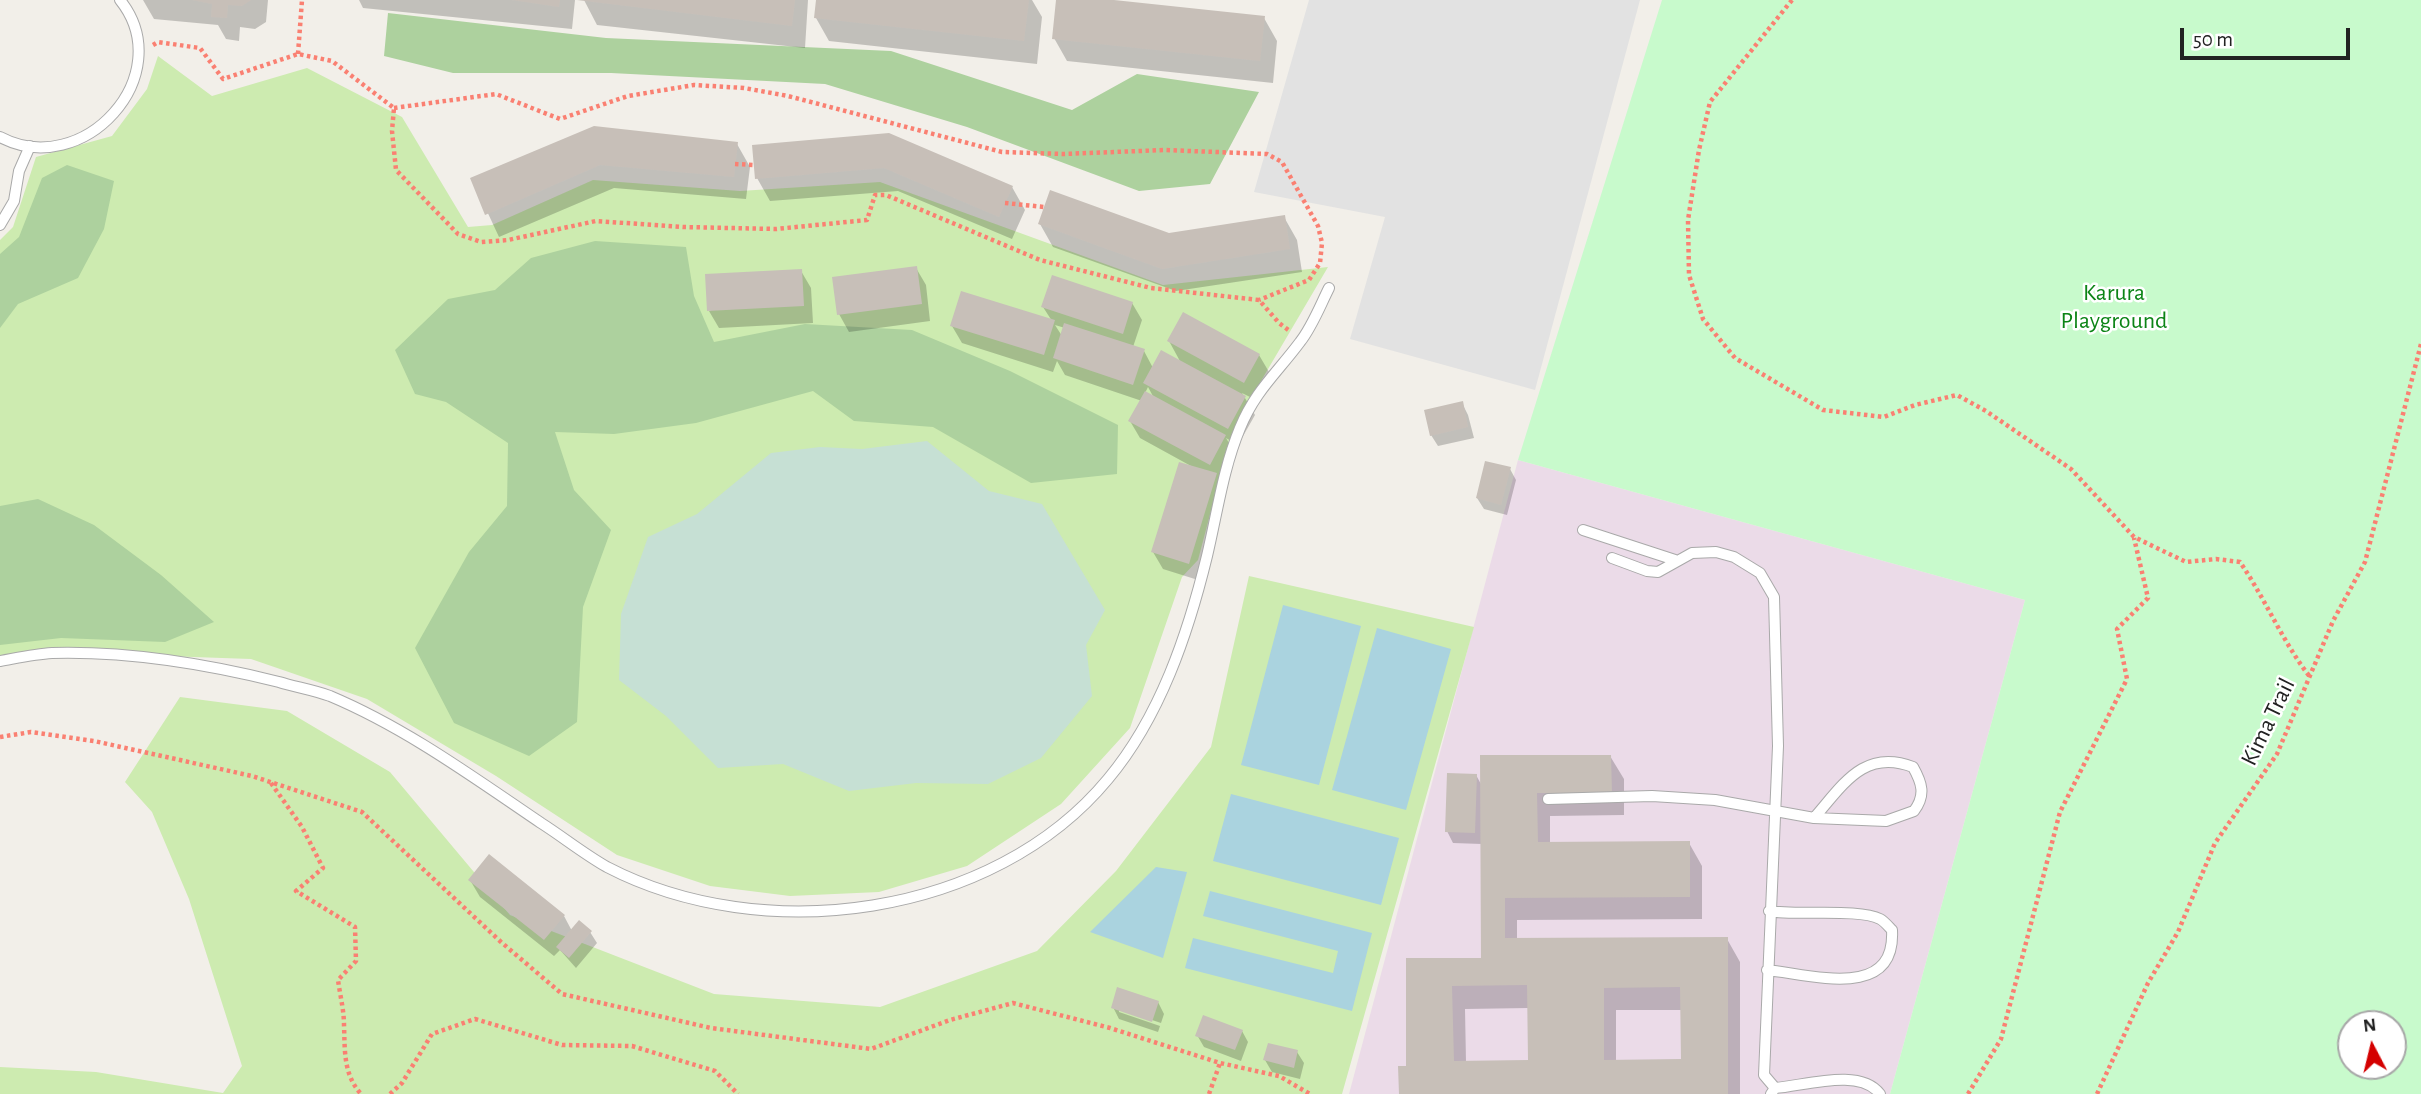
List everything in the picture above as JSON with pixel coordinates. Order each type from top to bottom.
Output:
[{"type":"lane","points":[[0,137],[30,146],[57,146],[82,139],[104,125],[122,105],[133,82],[138,56],[134,30],[120,0]]},
{"type":"lane","points":[[0,225],[15,201],[19,170],[30,146]]},
{"type":"lane","points":[[0,661],[51,653],[135,658],[233,671],[327,695],[410,736],[606,866],[660,889],[720,904],[768,909],[836,910],[894,904],[952,886],[1003,864],[1060,829],[1109,778],[1152,713],[1169,675],[1206,560],[1240,427],[1266,380],[1302,340],[1329,288]]},
{"type":"lane","points":[[1583,530],[1675,560]]},
{"type":"lane","points":[[1612,558],[1647,571],[1658,572],[1675,560],[1702,551],[1734,557],[1760,573],[1774,597],[1778,746],[1764,1075],[1773,1091],[1858,1080],[1873,1086],[1880,1094]]},
{"type":"lane","points":[[1548,799],[1652,796],[1715,800],[1814,818],[1886,821],[1907,816],[1920,803],[1923,793],[1920,780],[1913,767],[1884,761],[1872,764],[1854,773],[1814,818]]},
{"type":"lane","points":[[1767,970],[1823,979],[1856,978],[1885,962],[1893,946],[1892,930],[1880,919],[1860,915],[1805,915],[1769,911]]},
{"type":"path","points":[[298,54],[302,0]]},
{"type":"path","points":[[1792,0],[1710,102],[1688,220],[1689,275],[1703,319],[1735,358],[1823,410],[1884,417],[1915,405],[1957,395],[2070,469],[2134,537],[2186,562],[2216,559],[2240,562],[2262,593],[2288,648],[2310,677]]},
{"type":"path","points":[[138,56],[158,41],[200,48],[223,79],[298,54],[332,61],[394,108],[496,94],[560,118],[628,96],[694,85],[744,88],[788,96],[1002,152],[1063,154],[1165,150],[1267,154],[1282,162],[1318,226],[1322,243],[1320,263],[1309,280],[1259,300],[1151,288],[1040,260],[887,195],[875,195],[867,220],[776,229],[683,227],[596,221],[508,240],[481,242],[458,234],[396,170],[394,108]]},
{"type":"path","points":[[735,164],[754,165]]},
{"type":"path","points":[[1005,203],[1044,207]]},
{"type":"path","points":[[1259,300],[1279,323],[1302,340]]},
{"type":"path","name":"Kima Trail","points":[[2097,1094],[2148,983],[2178,932],[2216,843],[2277,754],[2333,621],[2365,562],[2421,344]]},
{"type":"path","points":[[1968,1094],[2001,1040],[2060,812],[2127,679],[2117,629],[2148,598],[2134,537]]},
{"type":"path","points":[[0,737],[31,732],[94,741],[271,782],[362,812],[501,943],[562,994],[711,1028],[871,1049],[950,1020],[1013,1003],[1110,1028],[1220,1063],[1279,1076],[1310,1094]]},
{"type":"path","points":[[271,782],[302,827],[323,868],[296,891],[355,927],[356,961],[338,980],[345,1027],[342,1039],[351,1082],[361,1094]]},
{"type":"path","points":[[390,1094],[402,1083],[432,1034],[475,1019],[562,1045],[632,1046],[715,1071],[738,1094]]},
{"type":"path","points":[[1209,1094],[1220,1063]]},
{"type":"shaded area","points":[[1309,0],[1640,0],[1535,390],[1350,339],[1385,217],[1254,192]]},
{"type":"shaded area","points":[[1518,460],[2025,600],[1890,1094],[1349,1094]]},
{"type":"green space","name":"Karura Playground","points":[[1662,0],[2421,0],[2421,1094],[1890,1094],[2025,600],[1518,460]]},
{"type":"green space","points":[[388,13],[606,38],[891,51],[1072,110],[1137,74],[1259,92],[1210,184],[1139,191],[967,127],[825,84],[611,73],[453,73],[384,56]]},
{"type":"green space","points":[[158,56],[212,96],[307,68],[402,117],[468,227],[492,225],[593,180],[740,191],[880,182],[1163,285],[1328,267],[1241,415],[1221,473],[1198,560],[1182,577],[1130,728],[1061,804],[967,866],[879,892],[790,896],[710,886],[617,855],[496,776],[367,699],[251,659],[136,655],[0,658],[0,240],[13,227],[36,157],[112,136],[147,89]]},
{"type":"green space","points":[[67,165],[114,181],[104,229],[78,278],[18,304],[0,328],[0,254],[19,237],[42,178]]},
{"type":"green space","points":[[595,241],[686,247],[694,296],[714,342],[805,324],[912,330],[1010,371],[1118,425],[1117,474],[1031,483],[933,427],[854,421],[813,391],[696,423],[614,434],[555,432],[574,490],[611,530],[583,607],[577,722],[529,756],[454,723],[415,648],[469,552],[507,506],[508,443],[446,402],[415,394],[395,350],[448,299],[495,290],[531,258]]},
{"type":"green space","points":[[927,441],[989,491],[1042,504],[1105,610],[1086,645],[1092,696],[1041,758],[988,784],[916,783],[849,791],[783,764],[718,768],[666,716],[619,680],[621,614],[648,537],[697,514],[771,453],[820,447],[862,449]]},
{"type":"green space","points":[[38,499],[94,525],[161,575],[214,622],[165,642],[61,638],[0,645],[0,506]]},
{"type":"green space","points":[[1249,576],[1474,627],[1342,1094],[0,1094],[0,1067],[96,1072],[223,1093],[242,1066],[189,899],[152,812],[125,782],[180,697],[287,711],[390,772],[510,915],[714,994],[880,1007],[1037,951],[1116,871],[1211,747]]},
{"type":"water","points":[[1283,605],[1361,626],[1319,785],[1241,765]]},
{"type":"water","points":[[1377,628],[1451,649],[1406,810],[1332,790]]},
{"type":"water","points":[[1231,794],[1399,838],[1381,905],[1213,861]]},
{"type":"water","points":[[1156,867],[1187,872],[1163,958],[1090,932]]},
{"type":"water","points":[[1210,891],[1372,933],[1352,1011],[1185,968],[1193,938],[1333,973],[1338,951],[1203,916]]},
{"type":"building","points":[[192,0],[251,0],[242,6],[228,5],[227,18],[211,17],[212,4]]},
{"type":"building","points":[[512,0],[560,0],[559,7]]},
{"type":"building","points":[[577,0],[795,0],[792,26]]},
{"type":"building","points":[[816,0],[1029,0],[1024,41],[814,18]]},
{"type":"building","points":[[1056,0],[1114,0],[1265,16],[1260,61],[1052,39]]},
{"type":"building","points":[[594,126],[738,142],[734,177],[600,165],[485,215],[470,178]]},
{"type":"building","points":[[889,133],[1013,186],[999,217],[884,168],[755,179],[752,145]]},
{"type":"building","points":[[1050,190],[1169,233],[1285,215],[1290,249],[1162,269],[1038,224]]},
{"type":"building","points":[[917,266],[922,304],[837,315],[832,277]]},
{"type":"building","points":[[802,269],[804,306],[707,311],[705,274]]},
{"type":"building","points":[[1052,275],[1133,302],[1123,334],[1041,307]]},
{"type":"building","points":[[961,291],[1055,320],[1044,355],[950,326]]},
{"type":"building","points":[[1183,312],[1260,354],[1244,383],[1167,341]]},
{"type":"building","points":[[1064,323],[1145,349],[1133,385],[1053,358]]},
{"type":"building","points":[[1161,350],[1246,396],[1228,429],[1143,383]]},
{"type":"building","points":[[1145,391],[1226,435],[1210,465],[1128,421]]},
{"type":"building","points":[[1463,401],[1468,427],[1430,436],[1424,410]]},
{"type":"building","points":[[1485,461],[1511,467],[1501,505],[1476,498]]},
{"type":"building","points":[[1179,462],[1217,473],[1189,564],[1151,552]]},
{"type":"building","points":[[1480,755],[1611,755],[1612,793],[1537,793],[1538,842],[1690,841],[1690,897],[1505,898],[1505,938],[1728,937],[1728,1094],[1399,1094],[1398,1066],[1406,1066],[1406,958],[1481,958]],"holes":[[[1527,985],[1528,1060],[1454,1061],[1452,986]],[[1680,987],[1681,1059],[1604,1060],[1604,988]]]},
{"type":"building","points":[[1447,773],[1477,774],[1475,833],[1445,832]]},
{"type":"building","points":[[489,854],[565,915],[544,940],[468,880]]},
{"type":"building","points":[[579,920],[592,931],[569,958],[556,947]]},
{"type":"building","points":[[1117,987],[1159,1001],[1152,1022],[1111,1008]]},
{"type":"building","points":[[1203,1015],[1243,1030],[1235,1050],[1195,1036]]},
{"type":"building","points":[[1268,1043],[1298,1050],[1294,1068],[1263,1060]]}]
